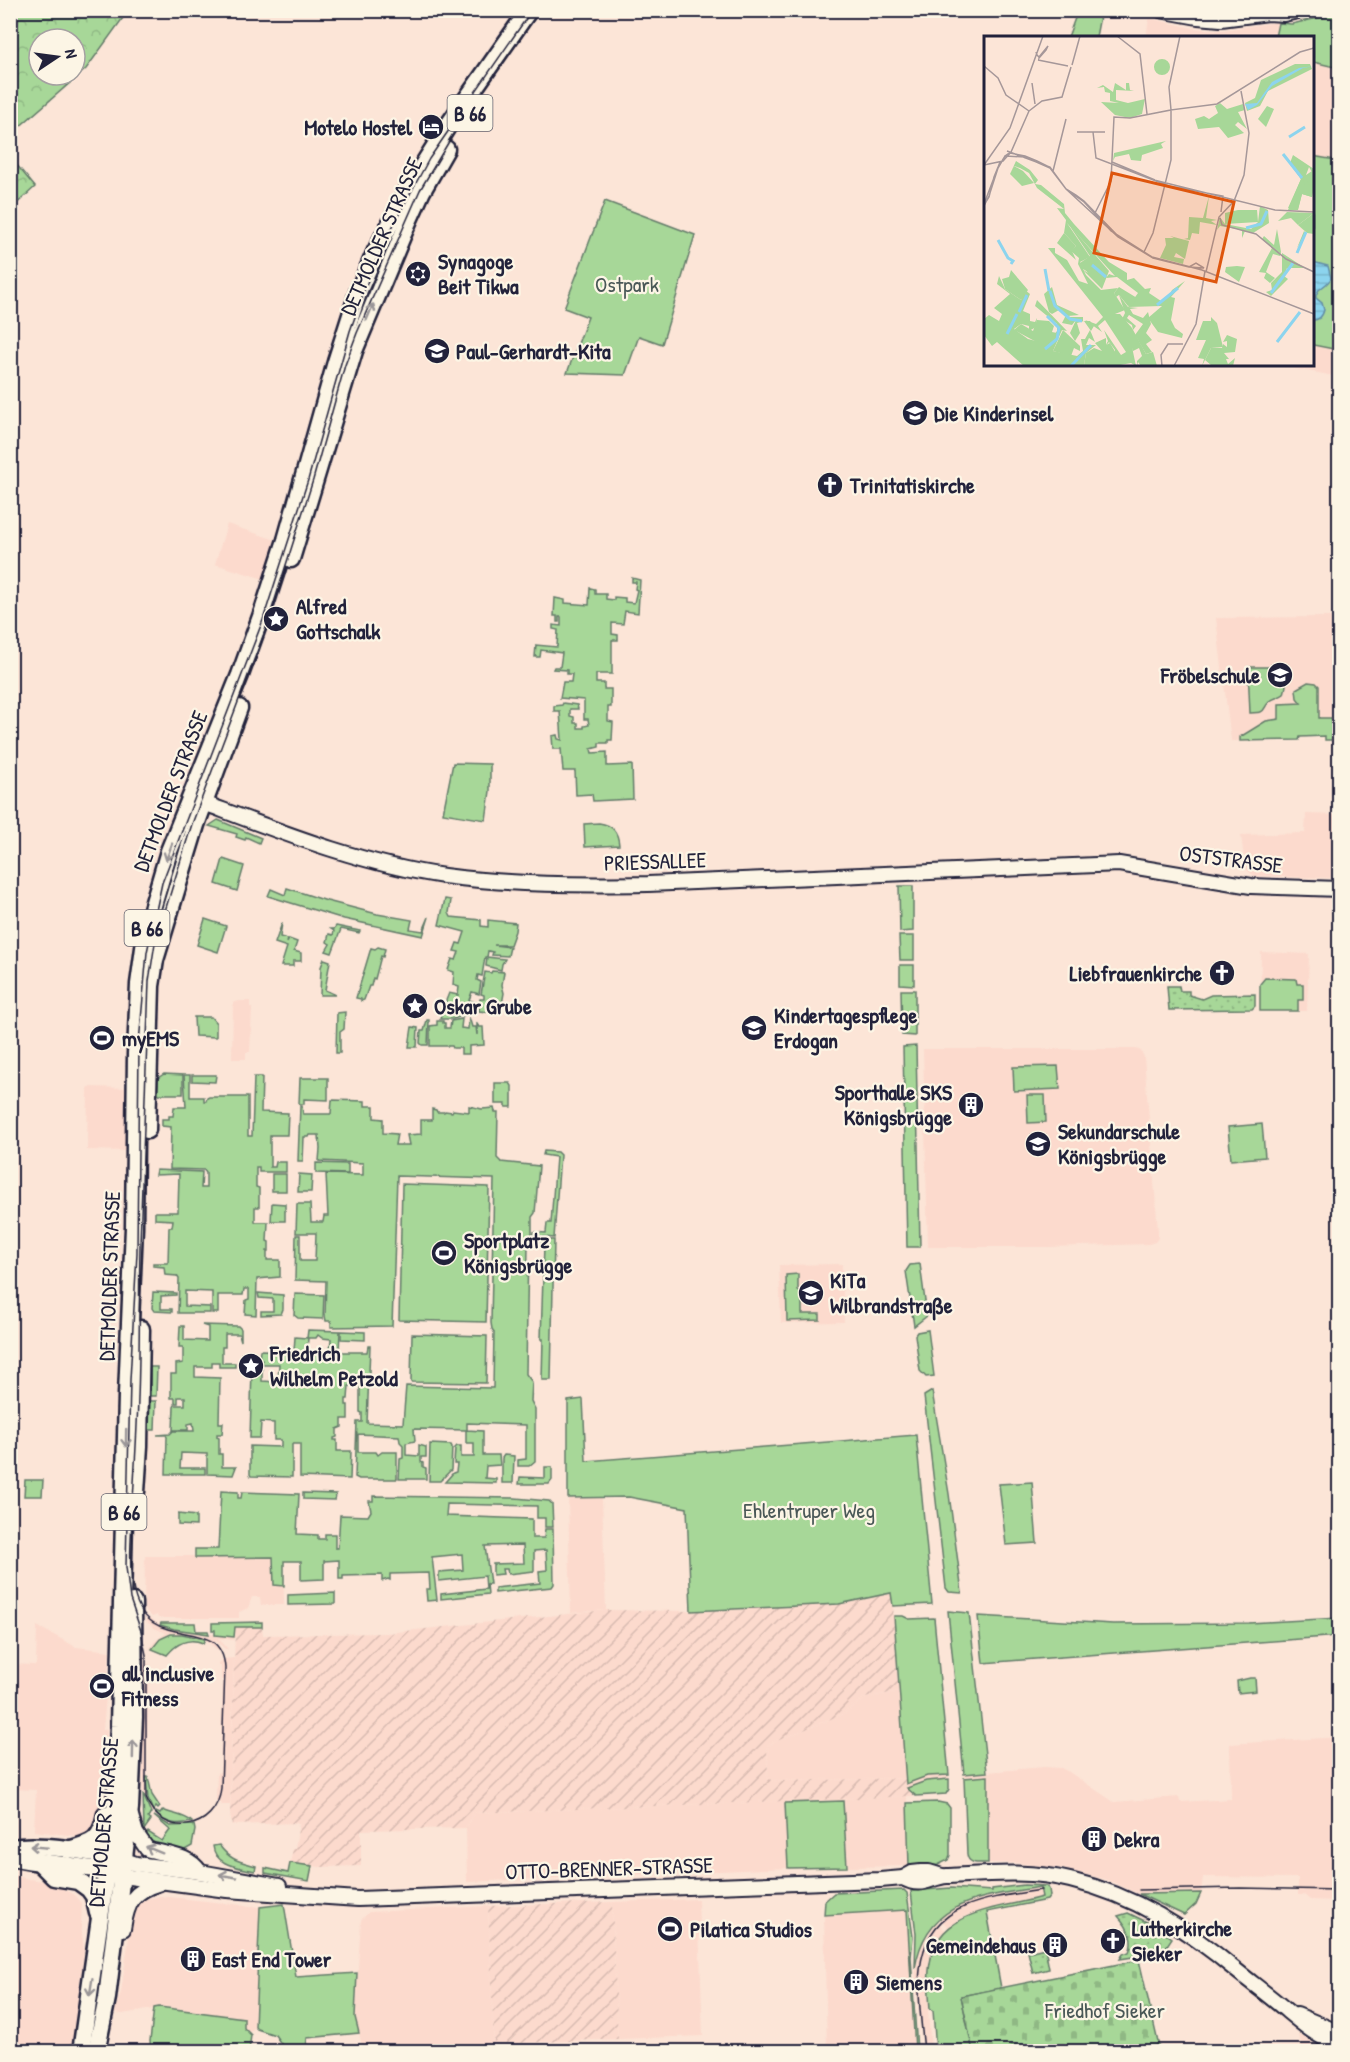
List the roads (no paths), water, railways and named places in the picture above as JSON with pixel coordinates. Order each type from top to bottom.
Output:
[{"type":"main road","name":"DETMOLDER STRASSE","points":[[96,2052],[107,1998],[115,1866],[115,1812],[134,1380],[142,1066],[155,960],[197,800],[291,542],[343,364],[359,290],[411,184],[447,127],[529,10]]},
{"type":"main road","name":"DETMOLDER STRASSE","points":[[343,364],[360,335],[422,191],[456,134],[543,10]]},
{"type":"main road","name":"DETMOLDER STRASSE","points":[[81,2052],[99,1929],[130,1808],[134,1717],[134,1380]]},
{"type":"main road","points":[[68,1850],[93,1842],[102,1832],[112,1749],[119,1734]]},
{"type":"main road","points":[[10,1848],[27,1846],[68,1850],[115,1866]]},
{"type":"main road","points":[[10,1857],[39,1862],[115,1866]]},
{"type":"main road","points":[[39,1862],[54,1876],[78,1881],[89,1889],[98,1906],[99,1929]]},
{"type":"street","points":[[1160,10],[1221,19],[1271,12],[1284,14],[1303,10]]},
{"type":"street","name":"PRIESSALLEE","points":[[197,800],[288,835],[375,861],[443,876],[543,883],[648,884],[1119,864]]},
{"type":"street","name":"OSTSTRASSE","points":[[1119,864],[1251,886],[1340,889]]},
{"type":"street","name":"B 66","points":[[130,1808],[136,1833],[147,1849],[190,1860],[200,1872]]},
{"type":"street","name":"OTTO-BRENNER-STRASSE","points":[[115,1866],[136,1864],[200,1872],[316,1895]]},
{"type":"street","name":"OTTO-BRENNER-STRASSE","points":[[115,1866],[164,1882],[226,1890],[372,1899],[903,1878],[912,1873],[921,1872],[936,1873],[942,1876],[1045,1875],[1107,1890],[1154,1911],[1178,1925],[1285,2009],[1323,2032],[1340,2046]]},
{"type":"street","points":[[107,1998],[116,1973],[125,1914],[130,1901],[146,1889],[164,1882]]},
{"type":"street","points":[[1336,2052],[1323,2032],[1340,2022]]},
{"type":"street","name":"OTTO-BRENNER-STRASSE","points":[[1323,2032],[1340,2032]]},
{"type":"water","points":[[1314,262],[1328,266],[1331,278],[1316,295],[1324,310],[1318,319],[1314,320]]},
{"type":"tram line","points":[[532,10],[429,159],[372,269],[350,331],[308,480],[263,620],[162,883],[147,952],[139,1043],[137,1253],[130,1380],[126,1567],[130,1599],[146,1655],[146,1798],[154,1811],[164,1820],[176,1825],[188,1825],[200,1821],[210,1814],[217,1802],[221,1788],[225,1668],[220,1651],[211,1641],[197,1635],[166,1629],[152,1622],[140,1609],[132,1579],[131,1545],[138,1413],[140,1244],[149,981],[155,943],[192,824],[266,628],[313,480],[345,365],[357,333],[420,190],[454,133],[540,10]]},
{"type":"tram line","points":[[1139,1890],[1240,1888],[1340,1890]]},
{"type":"tram line","points":[[924,2052],[920,2011],[920,1970],[924,1950],[932,1933],[945,1918],[964,1907],[992,1898],[1041,1890]]},
{"type":"place","name":"Motelo Hostel","points":[[431,127]]},
{"type":"place","name":"Synagoge Beit Tikwa","points":[[418,274]]},
{"type":"place","name":"Paul-Gerhardt-Kita","points":[[437,351]]},
{"type":"place","name":"Die Kinderinsel","points":[[915,413]]},
{"type":"place","name":"Trinitatiskirche","points":[[830,485]]},
{"type":"place","name":"Alfred Gottschalk","points":[[276,619]]},
{"type":"place","name":"Fröbelschule","points":[[1280,675]]},
{"type":"place","name":"Liebfrauenkirche","points":[[1222,973]]},
{"type":"place","name":"Oskar Grube","points":[[415,1006]]},
{"type":"place","name":"Kindertagespflege Erdogan","points":[[754,1028]]},
{"type":"place","name":"myEMS","points":[[102,1038]]},
{"type":"place","name":"Sporthalle SKS Königsbrügge","points":[[971,1105]]},
{"type":"place","name":"Sekundarschule Königsbrügge","points":[[1038,1144]]},
{"type":"place","name":"Sportplatz Königsbrügge","points":[[444,1253]]},
{"type":"place","name":"KiTa Wilbrandstraße","points":[[811,1293]]},
{"type":"place","name":"Friedrich Wilhelm Petzold","points":[[251,1366]]},
{"type":"place","name":"all inclusive Fitness","points":[[102,1686]]},
{"type":"place","name":"Dekra","points":[[1094,1839]]},
{"type":"place","name":"Pilatica Studios","points":[[670,1929]]},
{"type":"place","name":"Lutherkirche Sieker","points":[[1113,1941]]},
{"type":"place","name":"Gemeindehaus","points":[[1055,1945]]},
{"type":"place","name":"East End Tower","points":[[193,1959]]},
{"type":"place","name":"Siemens","points":[[856,1982]]},
{"type":"park label","name":"Ostpark","points":[[627,284]]},
{"type":"park label","name":"Ehlentruper Weg","points":[[809,1510]]},
{"type":"park label","name":"Friedhof Sieker","points":[[1105,2010]]}]
